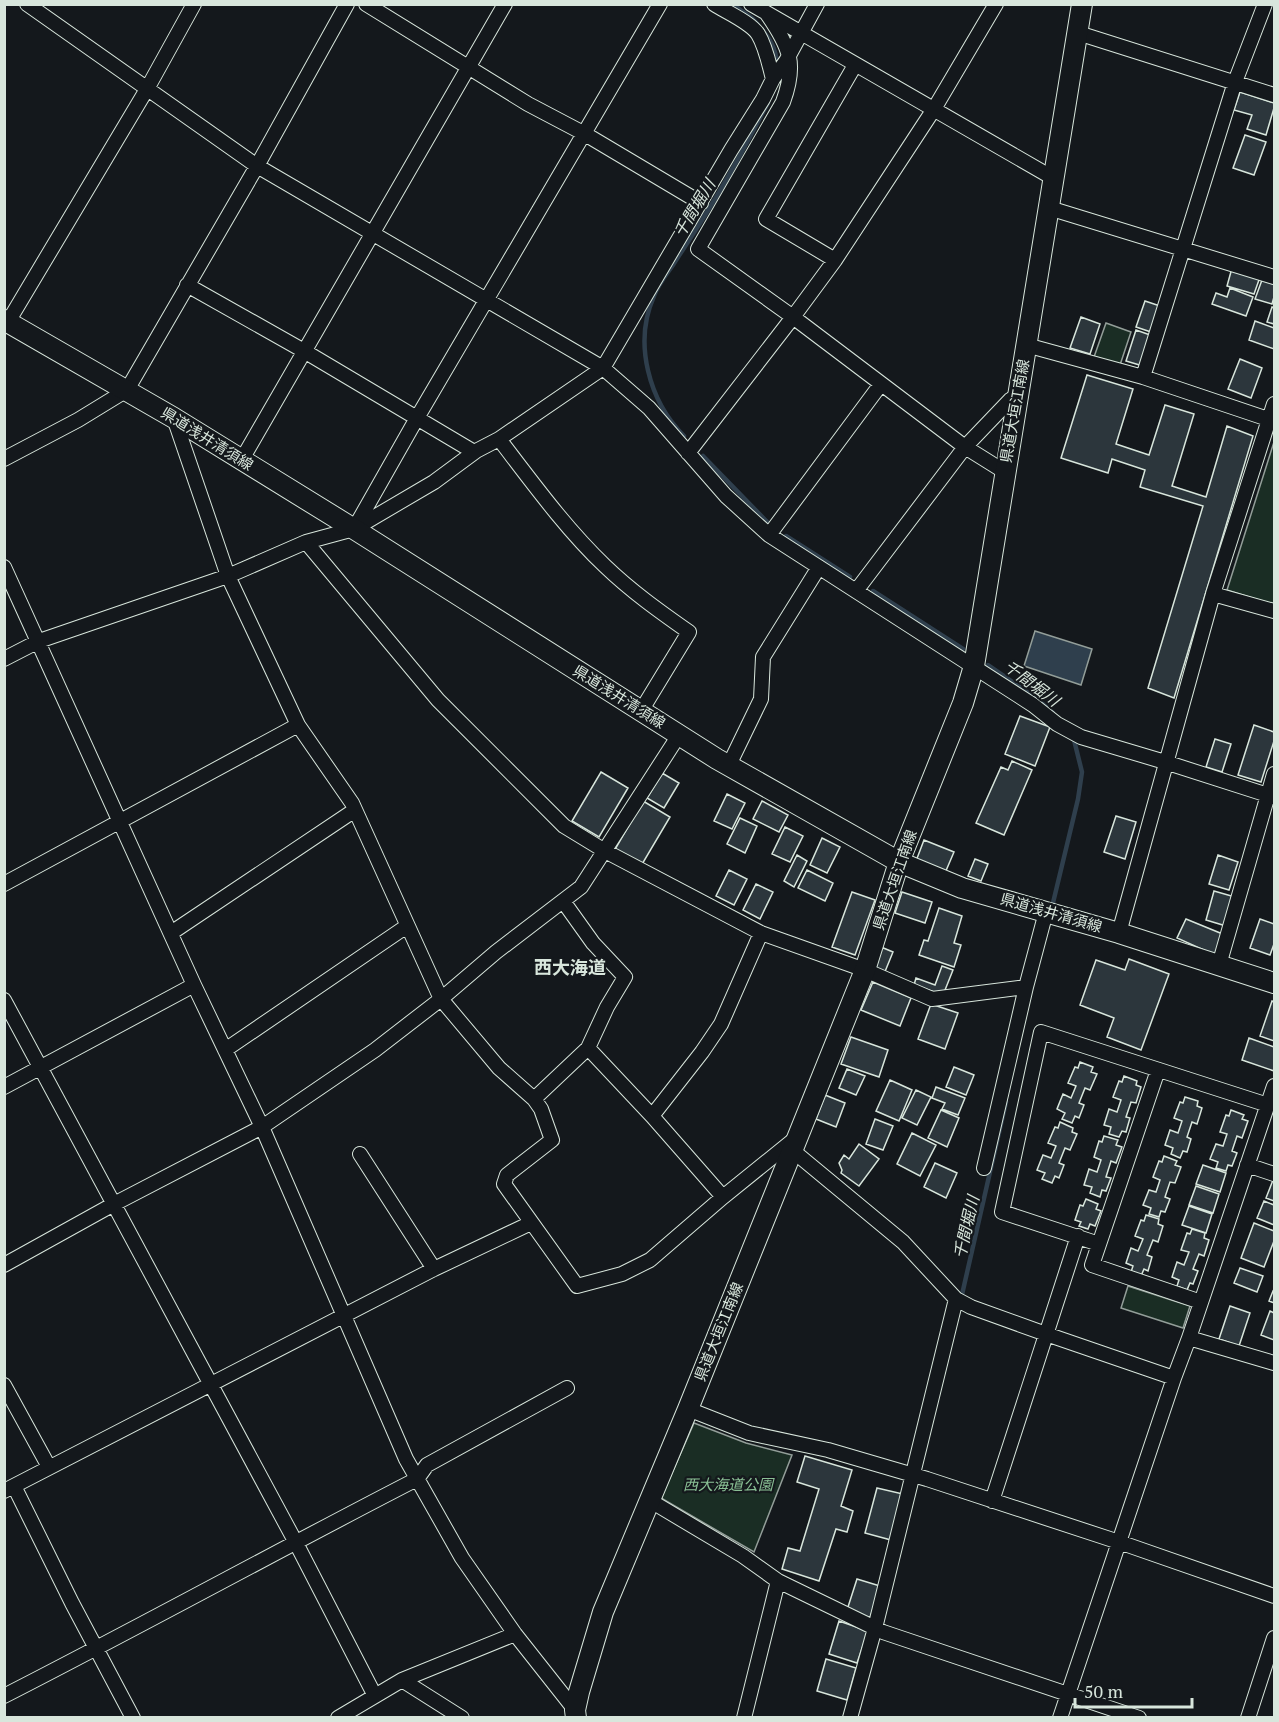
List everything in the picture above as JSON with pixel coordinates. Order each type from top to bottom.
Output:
[{"type":"main road","name":"県道大垣江南線","points":[[575,1714],[579,1692],[603,1612],[688,1409],[865,970],[899,862],[963,703],[974,666],[1082,4]]},
{"type":"main road","name":"県道浅井清須線","points":[[6,321],[174,418],[679,735],[899,862],[962,888],[1119,933],[1275,983]]},
{"type":"street","points":[[27,4],[257,166],[603,368],[649,408],[726,496],[769,535],[974,666],[1033,705],[1057,724],[1081,738],[1271,796]]},
{"type":"street","points":[[6,321],[147,89],[194,4]]},
{"type":"street","points":[[4,459],[78,420],[127,390],[257,166],[347,4]]},
{"type":"street","points":[[366,4],[528,104],[585,134],[706,210]]},
{"type":"street","points":[[242,461],[506,4]]},
{"type":"street","points":[[354,529],[660,4]]},
{"type":"street","points":[[714,4],[750,26],[757,33],[774,77]]},
{"type":"street","points":[[751,4],[1053,178]]},
{"type":"street","points":[[817,4],[788,57],[731,150],[706,210],[698,249],[793,317],[965,447],[1005,472]]},
{"type":"street","points":[[688,453],[835,260],[934,109],[996,4]]},
{"type":"street","points":[[1143,377],[1235,82],[1265,4]]},
{"type":"street","points":[[4,659],[39,641],[228,576],[306,542],[354,529],[434,482],[474,452],[499,439],[603,368],[706,210],[783,102],[790,84],[788,57],[782,36],[768,14]]},
{"type":"street","points":[[1078,33],[1275,95]]},
{"type":"street","points":[[835,260],[766,219],[855,65]]},
{"type":"street","points":[[1049,208],[1275,277]]},
{"type":"street","points":[[188,285],[474,452]]},
{"type":"street","points":[[1026,345],[1143,377],[1272,420]]},
{"type":"street","points":[[769,535],[881,384]]},
{"type":"street","points":[[856,591],[965,447],[1010,400],[1018,395]]},
{"type":"street","points":[[1119,933],[1213,594],[1272,420],[1275,404]]},
{"type":"street","points":[[174,418],[228,576],[298,725],[352,803],[441,999],[499,1068],[534,1099],[541,1109],[552,1140],[507,1175],[504,1184],[577,1286],[621,1274],[650,1260],[723,1197],[795,1143],[903,1242],[962,1302],[1173,1378]]},
{"type":"street","points":[[499,439],[538,491],[604,566],[642,600],[689,632],[641,711]]},
{"type":"street","points":[[306,542],[438,700],[564,826],[605,851],[761,933],[865,970],[932,999],[1026,987]]},
{"type":"street","points":[[4,567],[194,985],[262,1127],[406,1459],[462,1558],[575,1714]]},
{"type":"street","points":[[729,765],[761,699],[763,657],[819,567]]},
{"type":"street","points":[[1213,594],[1275,611]]},
{"type":"street","points":[[4,884],[298,725]]},
{"type":"street","points":[[4,1265],[114,1204],[262,1127],[375,1050],[441,999],[496,951],[581,887],[679,735]]},
{"type":"street","points":[[1219,965],[1271,796],[1275,774]]},
{"type":"street","points":[[171,933],[355,810]]},
{"type":"street","points":[[534,1099],[588,1048],[607,1006],[625,976],[593,943],[563,901]]},
{"type":"street","points":[[984,1168],[1026,987],[1051,914]]},
{"type":"street","points":[[225,1050],[407,926]]},
{"type":"street","points":[[652,1116],[722,1023],[761,933]]},
{"type":"street","points":[[4,1087],[194,985]]},
{"type":"street","points":[[4,1000],[295,1541],[375,1695]]},
{"type":"street","points":[[1099,1244],[1002,1212],[1041,1032],[1268,1105]]},
{"type":"street","points":[[588,1048],[723,1197]]},
{"type":"street","points":[[1158,1070],[1092,1264],[1201,1302]]},
{"type":"street","points":[[1060,1718],[1173,1378],[1189,1338],[1275,1086]]},
{"type":"street","points":[[360,1154],[434,1269]]},
{"type":"street","points":[[1247,1165],[1275,1174]]},
{"type":"street","points":[[134,1718],[9,1488],[434,1269],[531,1223]]},
{"type":"street","points":[[992,1501],[1078,1236]]},
{"type":"street","points":[[850,1718],[879,1630],[962,1302]]},
{"type":"street","points":[[1189,1338],[1275,1363]]},
{"type":"street","points":[[4,1385],[49,1467]]},
{"type":"street","points":[[4,1696],[97,1649],[295,1541],[417,1479],[427,1465],[567,1388]]},
{"type":"street","points":[[688,1409],[749,1433],[828,1450],[918,1476],[1275,1596]]},
{"type":"street","points":[[649,1500],[743,1556],[778,1581],[879,1630],[1139,1718]]},
{"type":"street","points":[[744,1718],[778,1581]]},
{"type":"street","points":[[338,1718],[402,1680],[515,1634]]},
{"type":"street","points":[[1248,1718],[1275,1638]]},
{"type":"street","points":[[402,1680],[462,1718]]},
{"type":"green space","points":[[1106,323],[1131,332],[1120,365],[1094,357]]},
{"type":"green space","points":[[1274,442],[1274,605],[1227,590]]},
{"type":"green space","points":[[1128,1286],[1190,1306],[1183,1328],[1121,1308]]},
{"type":"green space","name":"西大海道公園","points":[[694,1423],[746,1443],[792,1455],[754,1552],[661,1498]]},
{"type":"water","points":[[1035,631],[1092,649],[1081,685],[1024,666]]},
{"type":"building","points":[[1240,92],[1274,103],[1266,135],[1247,129],[1252,115],[1234,110]]},
{"type":"building","points":[[1245,135],[1266,142],[1254,175],[1233,168]]},
{"type":"building","points":[[1232,268],[1260,277],[1254,294],[1227,286]]},
{"type":"building","points":[[1262,280],[1274,284],[1272,304],[1255,299]]},
{"type":"building","points":[[1230,288],[1253,297],[1246,316],[1212,304],[1216,293],[1227,297]]},
{"type":"building","points":[[1145,301],[1163,307],[1154,333],[1136,327]]},
{"type":"building","points":[[1272,307],[1274,308],[1274,324],[1267,322]]},
{"type":"building","points":[[1081,317],[1100,324],[1090,354],[1070,348]]},
{"type":"building","points":[[1255,321],[1274,328],[1274,349],[1249,340]]},
{"type":"building","points":[[1136,330],[1153,336],[1143,366],[1126,361]]},
{"type":"building","points":[[1240,359],[1262,368],[1251,398],[1228,389]]},
{"type":"building","points":[[1087,375],[1133,389],[1116,444],[1149,455],[1165,405],[1194,414],[1172,486],[1206,497],[1227,426],[1253,436],[1174,698],[1148,688],[1203,506],[1140,487],[1145,470],[1112,459],[1108,473],[1061,458]]},
{"type":"building","points":[[1020,716],[1050,727],[1035,766],[1005,754]]},
{"type":"building","points":[[1254,725],[1274,732],[1274,741],[1261,782],[1238,775]]},
{"type":"building","points":[[1215,739],[1231,744],[1222,772],[1206,767]]},
{"type":"building","points":[[1012,761],[1032,770],[1004,835],[976,823],[1001,767],[1008,770]]},
{"type":"building","points":[[601,772],[628,788],[599,837],[572,821]]},
{"type":"building","points":[[662,773],[679,783],[664,808],[647,798]]},
{"type":"building","points":[[727,794],[745,803],[732,829],[714,821]]},
{"type":"building","points":[[643,801],[670,817],[641,866],[614,851]]},
{"type":"building","points":[[762,801],[788,815],[779,832],[753,819]]},
{"type":"building","points":[[1116,816],[1136,822],[1125,859],[1104,852]]},
{"type":"building","points":[[740,818],[757,826],[745,853],[727,844]]},
{"type":"building","points":[[785,827],[803,836],[790,862],[772,854]]},
{"type":"building","points":[[822,838],[840,847],[827,873],[810,865]]},
{"type":"building","points":[[924,840],[954,852],[945,873],[916,861]]},
{"type":"building","points":[[797,855],[807,861],[794,887],[784,881]]},
{"type":"building","points":[[1218,855],[1238,862],[1229,890],[1209,884]]},
{"type":"building","points":[[975,859],[988,864],[981,881],[968,876]]},
{"type":"building","points":[[729,870],[747,879],[734,905],[716,896]]},
{"type":"building","points":[[807,870],[833,883],[825,901],[798,888]]},
{"type":"building","points":[[756,884],[773,892],[760,919],[743,910]]},
{"type":"building","points":[[1214,891],[1235,897],[1226,926],[1206,920]]},
{"type":"building","points":[[852,892],[875,900],[855,955],[832,947]]},
{"type":"building","points":[[902,892],[932,902],[925,923],[895,913]]},
{"type":"building","points":[[939,908],[962,916],[954,943],[961,945],[954,967],[919,955],[924,940],[928,941]]},
{"type":"building","points":[[1186,919],[1225,935],[1217,956],[1177,938]]},
{"type":"building","points":[[1260,919],[1274,924],[1274,944],[1270,955],[1250,948]]},
{"type":"building","points":[[881,947],[893,952],[884,974],[873,970]]},
{"type":"building","points":[[1129,959],[1169,974],[1141,1050],[1107,1037],[1114,1018],[1080,1005],[1096,960],[1125,970]]},
{"type":"building","points":[[942,966],[953,970],[943,995],[914,985],[916,978],[935,985]]},
{"type":"building","points":[[873,982],[911,998],[900,1026],[861,1010]]},
{"type":"building","points":[[1272,1001],[1274,1002],[1274,1041],[1260,1036]]},
{"type":"building","points":[[931,1004],[958,1013],[945,1049],[918,1039]]},
{"type":"building","points":[[851,1037],[888,1050],[879,1077],[841,1064]]},
{"type":"building","points":[[1249,1038],[1274,1047],[1274,1071],[1242,1060]]},
{"type":"building","points":[[1080,1062],[1093,1067],[1091,1072],[1097,1074],[1090,1090],[1085,1088],[1079,1103],[1084,1105],[1079,1118],[1075,1116],[1072,1123],[1062,1119],[1065,1113],[1057,1109],[1063,1094],[1071,1098],[1076,1086],[1068,1083],[1075,1067],[1078,1068]]},
{"type":"building","points":[[954,1067],[974,1075],[966,1095],[946,1087]]},
{"type":"building","points":[[847,1069],[865,1076],[856,1095],[839,1088]]},
{"type":"building","points":[[1124,1076],[1137,1081],[1136,1085],[1141,1087],[1136,1103],[1131,1102],[1126,1117],[1130,1118],[1126,1132],[1122,1131],[1119,1137],[1109,1134],[1111,1127],[1104,1125],[1109,1109],[1117,1112],[1121,1100],[1113,1097],[1119,1081],[1122,1082]]},
{"type":"building","points":[[890,1080],[912,1090],[899,1121],[876,1111]]},
{"type":"building","points":[[936,1087],[965,1098],[958,1115],[942,1109],[945,1103],[932,1098]]},
{"type":"building","points":[[916,1090],[931,1097],[917,1125],[902,1118]]},
{"type":"building","points":[[825,1095],[845,1103],[836,1127],[816,1119]]},
{"type":"building","points":[[1185,1097],[1198,1101],[1197,1106],[1202,1108],[1197,1124],[1192,1122],[1187,1137],[1191,1139],[1187,1152],[1183,1151],[1180,1158],[1171,1154],[1173,1148],[1165,1145],[1170,1130],[1178,1133],[1182,1121],[1174,1118],[1180,1102],[1183,1103]]},
{"type":"building","points":[[941,1110],[959,1118],[947,1147],[928,1138]]},
{"type":"building","points":[[1231,1110],[1244,1115],[1242,1119],[1248,1121],[1242,1138],[1237,1136],[1232,1151],[1237,1153],[1232,1166],[1228,1165],[1226,1171],[1216,1168],[1218,1162],[1210,1159],[1216,1144],[1223,1146],[1227,1134],[1220,1132],[1226,1115],[1229,1116]]},
{"type":"building","points":[[875,1119],[893,1126],[883,1150],[866,1144]]},
{"type":"building","points":[[1060,1122],[1073,1128],[1072,1132],[1077,1134],[1070,1150],[1065,1148],[1059,1163],[1064,1165],[1059,1178],[1055,1176],[1052,1183],[1042,1179],[1045,1173],[1037,1170],[1043,1155],[1051,1158],[1056,1146],[1048,1143],[1055,1127],[1058,1128]]},
{"type":"building","points":[[912,1133],[936,1145],[920,1176],[897,1164]]},
{"type":"building","points":[[1104,1136],[1118,1140],[1116,1145],[1122,1147],[1116,1163],[1111,1161],[1106,1177],[1111,1178],[1106,1191],[1102,1190],[1100,1197],[1090,1193],[1092,1187],[1084,1185],[1089,1169],[1097,1172],[1101,1160],[1094,1157],[1099,1141],[1102,1142]]},
{"type":"building","points":[[859,1144],[879,1159],[859,1186],[841,1173],[839,1163],[844,1155],[849,1159]]},
{"type":"building","points":[[1164,1156],[1177,1161],[1175,1165],[1181,1167],[1175,1183],[1170,1182],[1165,1197],[1170,1199],[1165,1212],[1161,1211],[1159,1217],[1149,1214],[1151,1208],[1143,1205],[1149,1190],[1156,1192],[1160,1180],[1153,1177],[1159,1161],[1162,1162]]},
{"type":"building","points":[[935,1163],[957,1173],[946,1198],[924,1187]]},
{"type":"building","points":[[1203,1165],[1226,1173],[1220,1192],[1196,1184]]},
{"type":"building","points":[[1274,1181],[1274,1201],[1266,1198]]},
{"type":"building","points":[[1196,1186],[1219,1194],[1213,1213],[1189,1205]]},
{"type":"building","points":[[1086,1199],[1098,1204],[1096,1209],[1101,1211],[1095,1226],[1090,1224],[1088,1229],[1079,1226],[1081,1222],[1075,1220],[1080,1205],[1083,1206]]},
{"type":"building","points":[[1264,1201],[1274,1205],[1274,1225],[1257,1218]]},
{"type":"building","points":[[1189,1206],[1212,1214],[1206,1233],[1182,1225]]},
{"type":"building","points":[[1146,1215],[1159,1219],[1158,1224],[1163,1226],[1158,1242],[1153,1240],[1147,1255],[1152,1257],[1148,1271],[1144,1269],[1141,1276],[1131,1272],[1133,1266],[1126,1263],[1131,1248],[1138,1251],[1143,1239],[1135,1236],[1141,1220],[1144,1221]]},
{"type":"building","points":[[1254,1223],[1274,1231],[1274,1241],[1264,1267],[1241,1258]]},
{"type":"building","points":[[1192,1229],[1205,1233],[1204,1238],[1209,1240],[1204,1256],[1199,1254],[1193,1269],[1198,1271],[1193,1284],[1190,1283],[1187,1290],[1177,1286],[1179,1280],[1172,1277],[1177,1262],[1184,1265],[1189,1252],[1181,1250],[1187,1233],[1190,1234]]},
{"type":"building","points":[[1240,1268],[1263,1276],[1257,1292],[1234,1283]]},
{"type":"building","points":[[1274,1292],[1274,1303],[1269,1301]]},
{"type":"building","points":[[1230,1306],[1250,1313],[1239,1346],[1219,1339]]},
{"type":"building","points":[[1270,1311],[1274,1313],[1274,1340],[1261,1335]]},
{"type":"building","points":[[805,1456],[852,1470],[841,1506],[853,1511],[847,1532],[836,1529],[819,1581],[782,1569],[788,1548],[800,1551],[819,1489],[797,1482]]},
{"type":"building","points":[[877,1488],[903,1494],[891,1540],[865,1533]]},
{"type":"building","points":[[857,1579],[880,1586],[870,1618],[847,1610]]},
{"type":"building","points":[[839,1621],[868,1631],[857,1663],[829,1654]]},
{"type":"building","points":[[826,1659],[856,1668],[847,1700],[817,1691]]},
{"type":"waterway","name":"千間堀川","points":[[732,4],[758,25]]},
{"type":"waterway","name":"千間堀川","points":[[763,31],[773,48],[777,67]]},
{"type":"waterway","name":"千間堀川","points":[[684,436],[662,406],[648,370],[645,352],[648,314],[658,288],[733,169],[768,103]]},
{"type":"waterway","name":"千間堀川","points":[[703,456],[773,528]]},
{"type":"waterway","name":"千間堀川","points":[[786,536],[850,577]]},
{"type":"waterway","name":"千間堀川","points":[[873,591],[963,649]]},
{"type":"waterway","name":"千間堀川","points":[[988,665],[1053,713]]},
{"type":"waterway","name":"千間堀川","points":[[1052,907],[1078,799],[1082,772],[1074,740]]},
{"type":"waterway","name":"千間堀川","points":[[961,1299],[1006,1102]]},
{"type":"district","name":"西大海道","points":[[570,968]]}]
